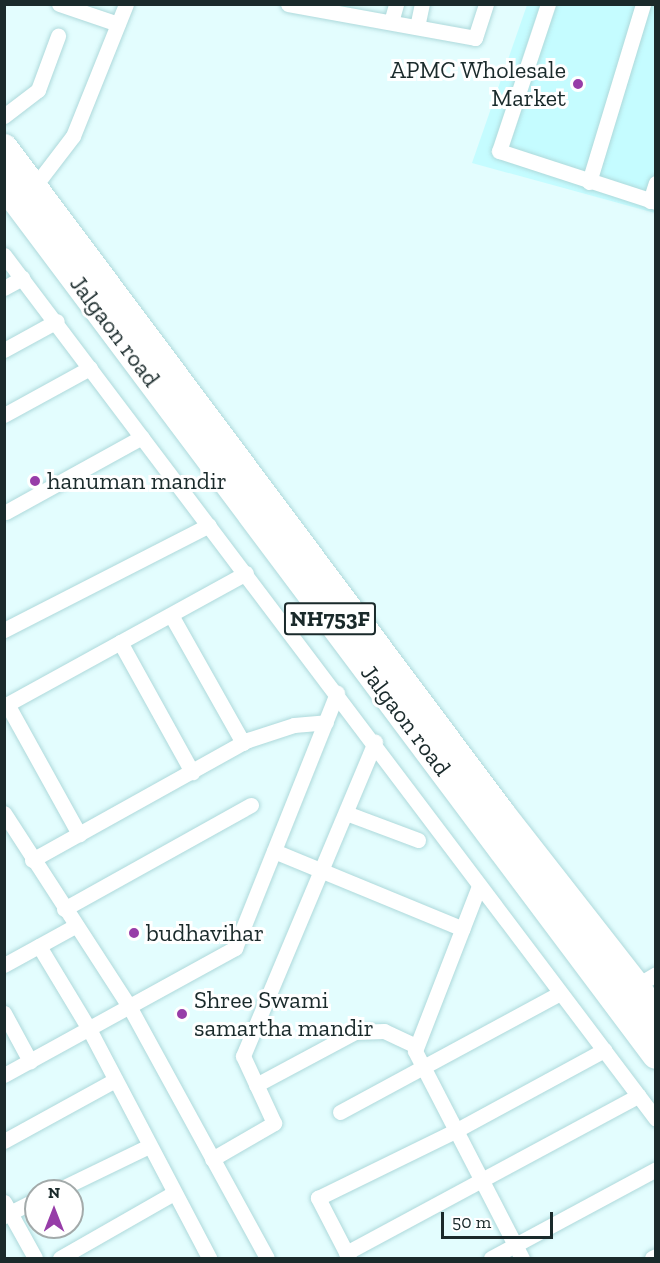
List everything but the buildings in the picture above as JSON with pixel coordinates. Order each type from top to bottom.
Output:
[{"type":"highway","name":"Jalgaon road","points":[[4,148],[494,804],[646,980],[656,1017]]},
{"type":"highway","name":"Jalgaon road","points":[[4,184],[656,1054]]},
{"type":"street","points":[[59,4],[118,24]]},
{"type":"street","points":[[34,187],[73,136],[126,4]]},
{"type":"street","points":[[288,4],[330,8],[475,38],[486,4]]},
{"type":"street","points":[[391,22],[396,4]]},
{"type":"street","points":[[417,27],[422,4]]},
{"type":"street","points":[[548,4],[499,151],[653,202],[656,183]]},
{"type":"street","points":[[589,182],[643,4]]},
{"type":"street","points":[[4,116],[38,90],[58,36]]},
{"type":"street","points":[[4,255],[57,321],[142,437],[375,742],[479,886],[656,1119]]},
{"type":"street","points":[[4,288],[22,278]]},
{"type":"street","points":[[4,350],[57,321]]},
{"type":"street","points":[[4,415],[90,368]]},
{"type":"street","points":[[6,512],[142,437]]},
{"type":"street","points":[[4,630],[209,525]]},
{"type":"street","points":[[79,834],[6,705],[246,573]]},
{"type":"street","points":[[171,615],[243,743]]},
{"type":"street","points":[[120,642],[192,771]]},
{"type":"street","points":[[4,1075],[235,948],[337,693]]},
{"type":"street","points":[[32,860],[243,743],[294,725],[326,722]]},
{"type":"street","points":[[213,1159],[273,1125],[274,1120],[243,1056],[375,742]]},
{"type":"street","points":[[64,909],[251,805]]},
{"type":"street","points":[[4,813],[32,860],[129,1006],[267,1258]]},
{"type":"street","points":[[346,813],[418,840]]},
{"type":"street","points":[[274,851],[463,929]]},
{"type":"street","points":[[414,1045],[479,886]]},
{"type":"street","points":[[4,965],[75,926]]},
{"type":"street","points":[[39,945],[89,1029],[147,1147],[174,1193],[202,1256]]},
{"type":"street","points":[[340,1112],[560,993]]},
{"type":"street","points":[[4,1013],[30,1061]]},
{"type":"street","points":[[256,1086],[355,1032],[384,1031],[414,1045],[519,1252]]},
{"type":"street","points":[[604,1050],[456,1131],[318,1198],[347,1256],[638,1096]]},
{"type":"street","points":[[4,1141],[115,1080]]},
{"type":"street","points":[[81,1179],[147,1147]]},
{"type":"street","points":[[491,1258],[519,1252],[656,1169]]},
{"type":"street","points":[[60,1258],[174,1193]]},
{"type":"street","points":[[24,1204],[6,1210],[35,1258]]},
{"type":"shaded area","name":"APMC Wholesale Market","points":[[527,5],[655,5],[655,213],[472,163]]},
{"type":"place","name":"APMC Wholesale Market","points":[[578,84]]},
{"type":"place","name":"hanuman mandir","points":[[35,481]]},
{"type":"place","name":"budhavihar","points":[[134,933]]},
{"type":"place","name":"Shree Swami samartha mandir","points":[[182,1014]]}]
